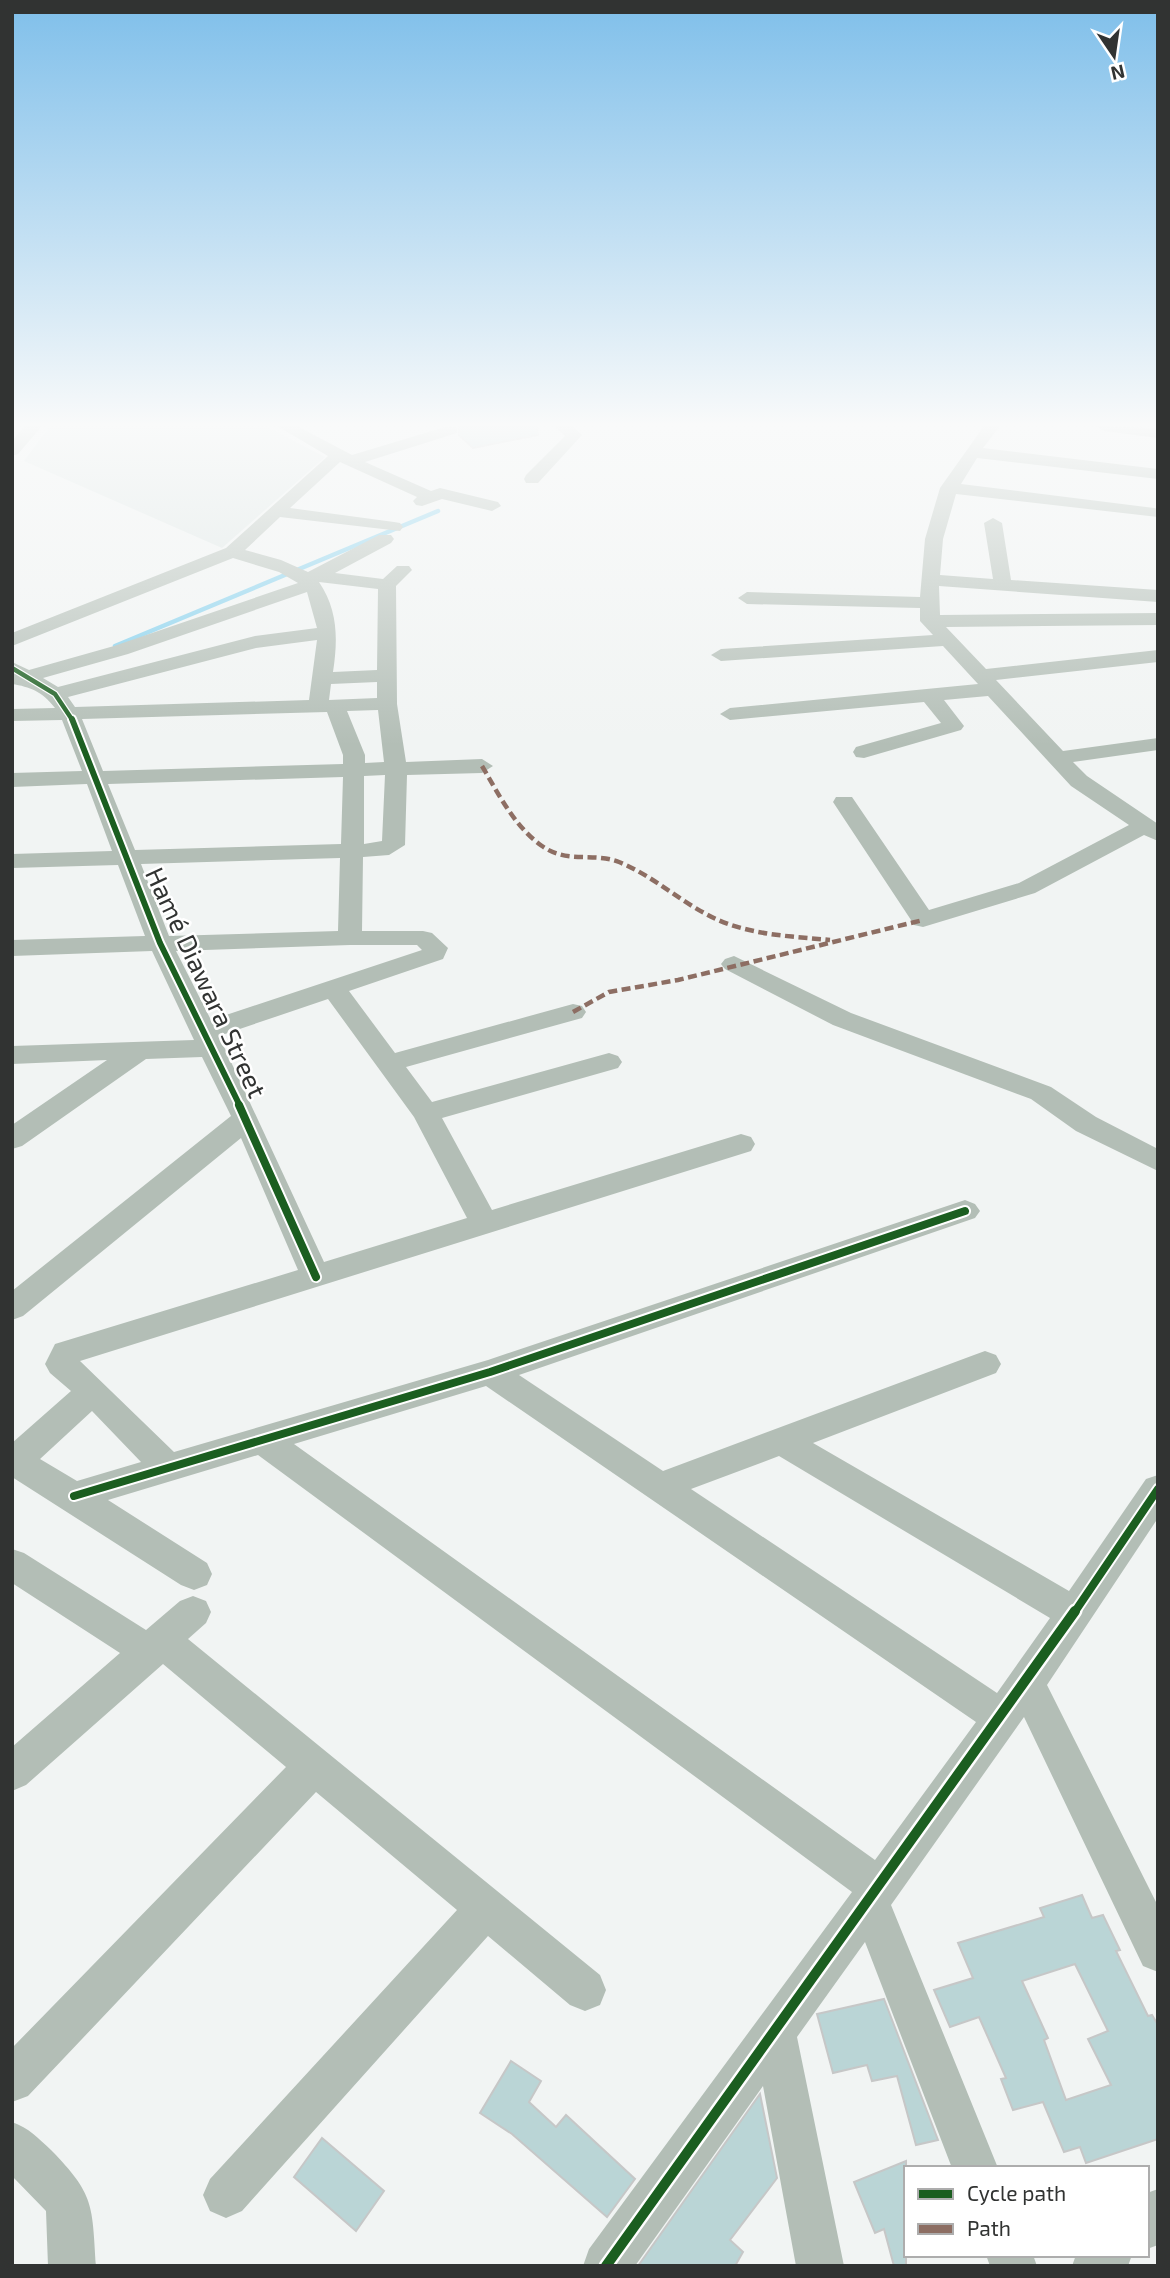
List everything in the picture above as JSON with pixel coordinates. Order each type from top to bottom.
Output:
[{"type":"street","points":[[12,640],[232,552],[253,532]]},
{"type":"street","points":[[21,675],[121,650],[303,577],[390,533],[386,532]]},
{"type":"street","points":[[936,532],[929,580],[930,612],[947,640],[1079,781],[1151,829]]},
{"type":"street","points":[[995,532],[1003,585]]},
{"type":"street","points":[[232,552],[303,577],[387,586]]},
{"type":"street","points":[[12,861],[382,850],[393,845],[396,768],[387,704],[387,586],[403,570]]},
{"type":"street","points":[[303,577],[325,610],[321,678],[327,706],[354,755],[350,938]]},
{"type":"street","points":[[929,580],[1158,596]]},
{"type":"street","points":[[747,598],[930,612],[1158,619]]},
{"type":"street","points":[[12,715],[63,704],[255,642],[325,633]]},
{"type":"street","points":[[720,655],[947,640]]},
{"type":"street","points":[[730,714],[929,695],[987,682],[1158,656]]},
{"type":"street","points":[[1137,658],[1158,678]]},
{"type":"street","points":[[21,675],[63,704],[387,704]]},
{"type":"street","points":[[321,678],[387,676]]},
{"type":"street","points":[[864,752],[954,726],[929,695]]},
{"type":"street","name":"Hamé Diawara Street","points":[[63,704],[97,777],[160,943],[246,1119],[316,1277]]},
{"type":"street","points":[[1057,758],[1158,744]]},
{"type":"street","points":[[12,780],[482,766]]},
{"type":"street","points":[[844,802],[923,920],[1027,888],[1151,829]]},
{"type":"street","points":[[12,948],[350,938],[423,938],[436,947],[434,954],[207,1040],[142,1049],[15,1060]]},
{"type":"street","points":[[734,964],[842,1019],[1041,1093],[1086,1124],[1158,1161]]},
{"type":"street","points":[[335,990],[426,1113],[485,1224]]},
{"type":"street","points":[[390,1063],[573,1013]]},
{"type":"street","points":[[12,1139],[142,1049]]},
{"type":"street","points":[[426,1113],[609,1062]]},
{"type":"street","points":[[12,1308],[246,1119]]},
{"type":"street","points":[[167,1467],[93,1391],[61,1364],[66,1353],[741,1144]]},
{"type":"street","points":[[75,1496],[489,1372],[965,1211]]},
{"type":"street","points":[[659,1487],[985,1364]]},
{"type":"street","points":[[489,1372],[1002,1718]]},
{"type":"street","points":[[93,1391],[13,1460],[75,1496],[194,1574]]},
{"type":"street","points":[[263,1440],[874,1893],[974,2166]]},
{"type":"street","points":[[782,1441],[1074,1613]]},
{"type":"street","points":[[606,2266],[1155,1503]]},
{"type":"street","points":[[12,1564],[156,1647],[314,1766],[585,1990]]},
{"type":"street","points":[[12,1772],[193,1612]]},
{"type":"street","points":[[1027,1683],[1158,1951]]},
{"type":"street","points":[[12,2080],[314,1766]]},
{"type":"street","points":[[226,2195],[486,1908]]},
{"type":"street","points":[[774,2031],[820,2266]]},
{"type":"street","points":[[12,2144],[62,2194],[69,2209],[72,2266]]},
{"type":"shaded area","points":[[186,532],[240,532],[222,548]]},
{"type":"building","points":[[1082,1895],[1092,1918],[1103,1915],[1120,1950],[1116,1951],[1148,2016],[1152,2015],[1158,2025],[1158,2139],[1086,2163],[1080,2147],[1064,2152],[1043,2102],[1013,2110],[1001,2079],[1006,2078],[979,2017],[950,2027],[934,1990],[973,1978],[958,1943],[1044,1917],[1040,1908]],"holes":[[[1075,1964],[1108,2031],[1088,2039],[1111,2085],[1066,2100],[1044,2040],[1048,2038],[1022,1981]]]},
{"type":"building","points":[[884,1999],[938,2140],[916,2145],[897,2076],[872,2081],[867,2065],[833,2073],[817,2014]]},
{"type":"building","points":[[511,2061],[541,2081],[529,2102],[556,2127],[566,2115],[635,2179],[607,2217],[512,2134],[480,2113]]},
{"type":"building","points":[[760,2094],[777,2178],[730,2240],[743,2252],[735,2266],[638,2266]]},
{"type":"building","points":[[322,2138],[384,2191],[356,2231],[294,2177]]},
{"type":"building","points":[[906,2161],[906,2266],[894,2266],[884,2229],[875,2233],[854,2182]]},
{"type":"waterway","points":[[115,646],[387,532]]},
{"type":"marked path","points":[[482,766],[523,829],[553,853],[563,857],[599,858],[618,862],[705,914],[735,926],[766,933],[830,940]]},
{"type":"marked path","points":[[573,1012],[584,1003],[609,992],[678,980],[923,920]]},
{"type":"cycle path","points":[[12,668],[55,694],[70,714],[160,943],[246,1119],[316,1277]]},
{"type":"cycle path","points":[[74,1496],[490,1372],[965,1211]]},
{"type":"cycle path","points":[[606,2266],[1027,1683],[1158,1489]]}]
